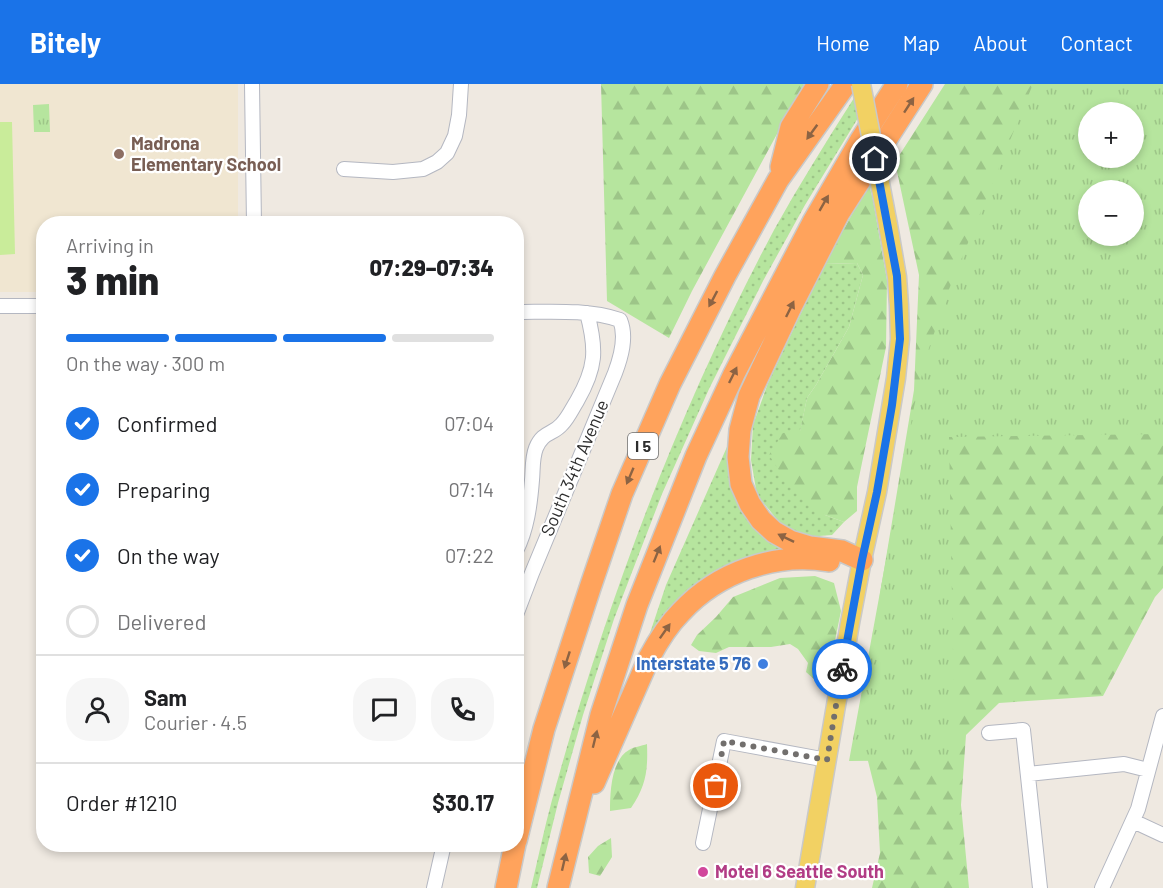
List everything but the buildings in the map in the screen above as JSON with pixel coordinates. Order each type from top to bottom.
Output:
[{"type":"highway","points":[[778,180],[791,127],[818,84]]},
{"type":"highway","name":"I 5","points":[[524,810],[544,729],[586,598],[622,494],[674,375],[778,180],[846,84]]},
{"type":"highway","points":[[558,888],[601,715],[637,605],[696,456],[734,374],[813,222],[860,141],[897,84]]},
{"type":"highway","points":[[862,560],[842,551],[810,547],[790,541],[774,532],[761,520],[750,504],[741,484],[738,457],[740,430],[749,396],[839,213],[922,84]]},
{"type":"highway","points":[[570,837],[649,658],[670,623],[687,605],[725,578],[757,566],[790,560],[823,560],[844,564],[862,560]]},
{"type":"highway","name":"I 5","points":[[506,888],[514,852]]},
{"type":"main road","points":[[805,888],[862,560],[877,492],[892,405],[900,339],[897,276],[861,84]]},
{"type":"street","points":[[252,84],[254,216]]},
{"type":"street","points":[[344,170],[393,172],[423,169],[437,162],[447,153],[455,136],[461,84]]},
{"type":"street","points":[[0,306],[36,306]]},
{"type":"street","points":[[524,312],[587,313],[593,347],[593,362],[586,384],[561,426],[546,434],[536,447],[524,530]]},
{"type":"street","name":"South 34th Avenue","points":[[524,594],[620,360],[623,340],[620,320],[587,313]]},
{"type":"street","points":[[1102,888],[1138,809],[1163,716]]},
{"type":"street","points":[[989,733],[1023,730],[1040,888]]},
{"type":"street","points":[[703,843],[724,741],[827,760]]},
{"type":"street","points":[[1028,774],[1124,765],[1148,770]]},
{"type":"street","points":[[1133,821],[1163,835]]},
{"type":"street","points":[[434,888],[442,852]]},
{"type":"shaded area","name":"Madrona Elementary School","points":[[0,84],[238,84],[238,216],[36,216],[36,292],[0,292]]},
{"type":"green space","points":[[601,84],[804,84],[669,338],[607,301]]},
{"type":"green space","points":[[945,84],[1163,84],[1163,588],[1155,597],[1103,696],[999,703],[966,735],[961,805],[969,888],[872,888],[880,853],[877,797],[863,741],[880,594],[914,390],[919,275],[895,162]]},
{"type":"green space","points":[[1033,84],[1163,84],[1163,434],[949,437],[955,760],[849,761],[914,407],[927,354],[943,308],[946,307],[945,299]]},
{"type":"green space","points":[[854,98],[858,118],[805,205],[763,281],[709,389],[662,494],[614,619],[583,715],[537,888],[531,888],[552,800],[596,653],[647,509],[676,438],[706,367],[774,230]]},
{"type":"green space","points":[[49,104],[50,132],[34,132],[33,105]]},
{"type":"green space","points":[[0,122],[12,122],[15,254],[0,255]]},
{"type":"green space","points":[[869,184],[887,280],[886,347],[857,487],[857,511],[844,522],[825,515],[790,487],[769,455],[783,433],[800,431],[807,398],[849,327],[863,275],[857,263],[824,264]]},
{"type":"green space","points":[[857,263],[863,275],[849,327],[807,398],[800,432],[825,515],[844,522],[832,535],[806,537],[780,523],[757,495],[751,460],[753,425],[768,383],[824,264]]},
{"type":"green space","points":[[734,431],[755,528],[772,543],[796,555],[744,563],[648,639],[666,585]]},
{"type":"green space","points":[[815,576],[834,583],[841,611],[832,655],[822,679],[815,680],[806,672],[808,663],[798,649],[790,644],[771,647],[729,647],[716,653],[699,651],[691,645],[697,635],[733,597],[780,578]]},
{"type":"green space","points":[[647,744],[645,778],[640,793],[631,808],[610,811],[610,795],[618,761],[631,749]]},
{"type":"green space","points":[[611,838],[612,857],[600,876],[589,873],[588,857],[598,846]]},
{"type":"way so far","points":[[716,786],[724,741],[827,760],[842,669]]},
{"type":"place","name":"Madrona Elementary School","points":[[119,154]]},
{"type":"place","name":"Interstate 5 76","points":[[763,664]]},
{"type":"place","name":"Motel 6 Seattle South","points":[[703,872]]},
{"type":"route","points":[[842,669],[877,492],[892,405],[900,339],[897,276],[875,159]]}]
